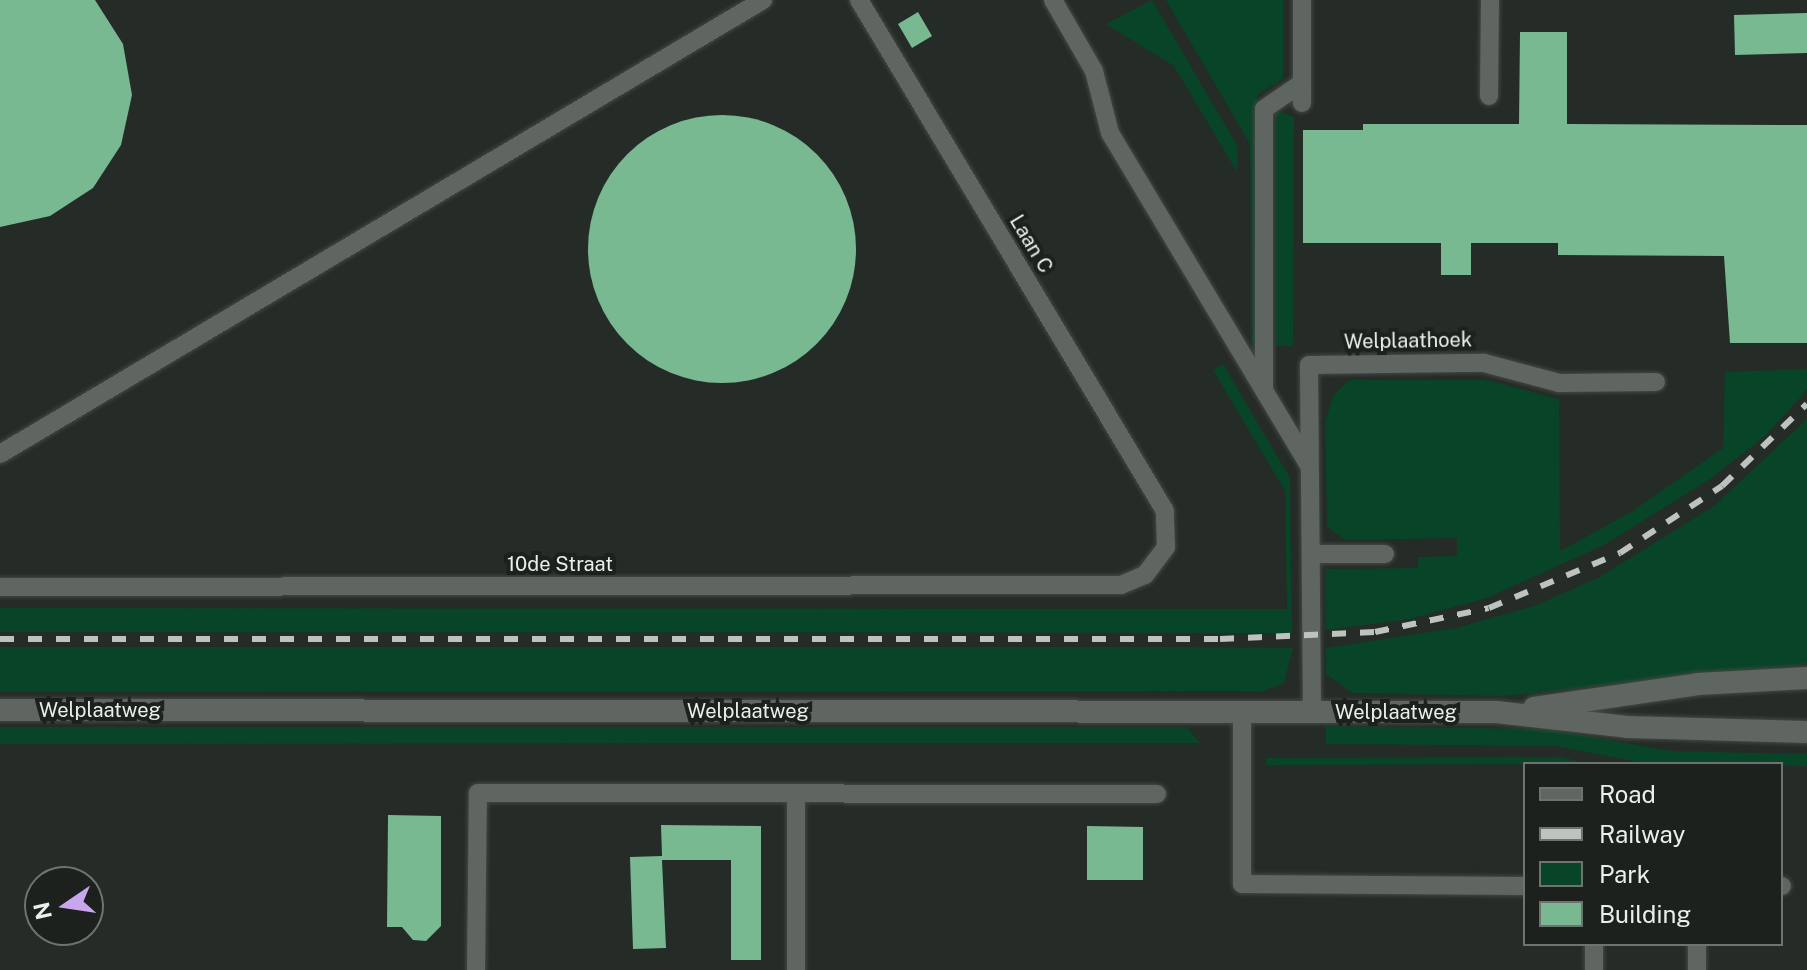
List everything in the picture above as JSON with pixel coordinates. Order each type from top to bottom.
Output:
[{"type":"street","name":"Welplaatweg","points":[[1496,712],[1698,684],[1807,678]]},
{"type":"street","name":"Welplaatweg","points":[[0,710],[1496,712],[1627,727],[1807,732]]},
{"type":"lane","points":[[0,454],[763,0]]},
{"type":"lane","name":"Laan C","points":[[859,0],[1165,511],[1166,547],[1145,575],[1121,585]]},
{"type":"lane","points":[[1053,0],[1094,71],[1110,133],[1310,468]]},
{"type":"lane","points":[[1302,0],[1302,103]]},
{"type":"lane","points":[[1489,96],[1490,0]]},
{"type":"lane","points":[[1264,391],[1264,109],[1302,83]]},
{"type":"lane","name":"Welplaathoek","points":[[1312,711],[1309,365],[1484,363],[1559,383],[1656,382]]},
{"type":"lane","points":[[1311,554],[1385,554]]},
{"type":"lane","name":"10de Straat","points":[[0,587],[1121,585]]},
{"type":"lane","points":[[1242,711],[1242,884],[1523,886]]},
{"type":"lane","points":[[476,970],[478,793],[1157,794]]},
{"type":"lane","points":[[796,793],[796,970]]},
{"type":"lane","points":[[1594,946],[1594,970]]},
{"type":"lane","points":[[1697,946],[1697,970]]},
{"type":"green space","points":[[1152,0],[1238,147],[1237,172],[1174,66],[1106,24]]},
{"type":"green space","points":[[1166,0],[1283,0],[1283,79],[1257,95],[1258,345],[1252,345],[1250,144]]},
{"type":"green space","points":[[1275,110],[1294,117],[1293,346],[1275,346]]},
{"type":"green space","points":[[1223,364],[1290,478],[1292,633],[0,632],[0,608],[1287,609],[1285,491],[1213,370]]},
{"type":"green space","points":[[1807,369],[1807,390],[1765,436],[1710,479],[1604,545],[1487,598],[1410,619],[1325,630],[1325,569],[1418,568],[1418,557],[1457,556],[1457,538],[1345,540],[1327,526],[1325,422],[1333,396],[1349,380],[1488,380],[1559,399],[1560,551],[1631,512],[1723,448],[1725,372]]},
{"type":"green space","points":[[1807,419],[1807,664],[1504,696],[1353,693],[1326,674],[1326,648],[1456,628],[1534,606],[1598,578],[1714,506]]},
{"type":"green space","points":[[0,647],[1293,648],[1284,683],[1263,691],[0,692]]},
{"type":"green space","points":[[1326,726],[1549,729],[1671,751],[1807,754],[1807,766],[1783,766],[1783,762],[1639,762],[1556,746],[1326,744]]},
{"type":"green space","points":[[0,727],[1187,727],[1200,743],[0,744]]},
{"type":"green space","points":[[1563,757],[1581,762],[1266,765],[1266,758]]},
{"type":"building","points":[[0,0],[95,0],[123,44],[132,95],[121,145],[93,188],[50,216],[0,227]]},
{"type":"building","points":[[918,12],[932,36],[912,48],[898,24]]},
{"type":"building","points":[[1807,13],[1807,53],[1735,55],[1734,15]]},
{"type":"building","points":[[1520,32],[1567,32],[1567,124],[1807,125],[1807,343],[1730,343],[1724,256],[1558,255],[1558,243],[1471,243],[1471,275],[1441,275],[1441,243],[1303,243],[1303,130],[1363,130],[1363,124],[1519,124]]},
{"type":"building","points":[[722,115],[761,121],[785,131],[807,146],[825,164],[840,186],[850,210],[856,249],[850,288],[840,312],[825,334],[807,352],[785,367],[761,377],[722,383],[683,377],[659,367],[637,352],[619,334],[604,312],[594,288],[588,249],[594,210],[604,186],[619,164],[637,146],[659,131],[683,121]]},
{"type":"building","points":[[388,815],[441,816],[441,926],[426,941],[413,940],[402,927],[387,927]]},
{"type":"building","points":[[661,825],[761,826],[761,960],[731,960],[731,860],[662,860],[666,948],[633,949],[630,857],[662,856]]},
{"type":"building","points":[[1087,826],[1143,827],[1143,880],[1087,880]]},
{"type":"railway","points":[[0,639],[1220,639],[1375,632],[1489,608],[1620,553],[1722,486],[1807,404]]}]
